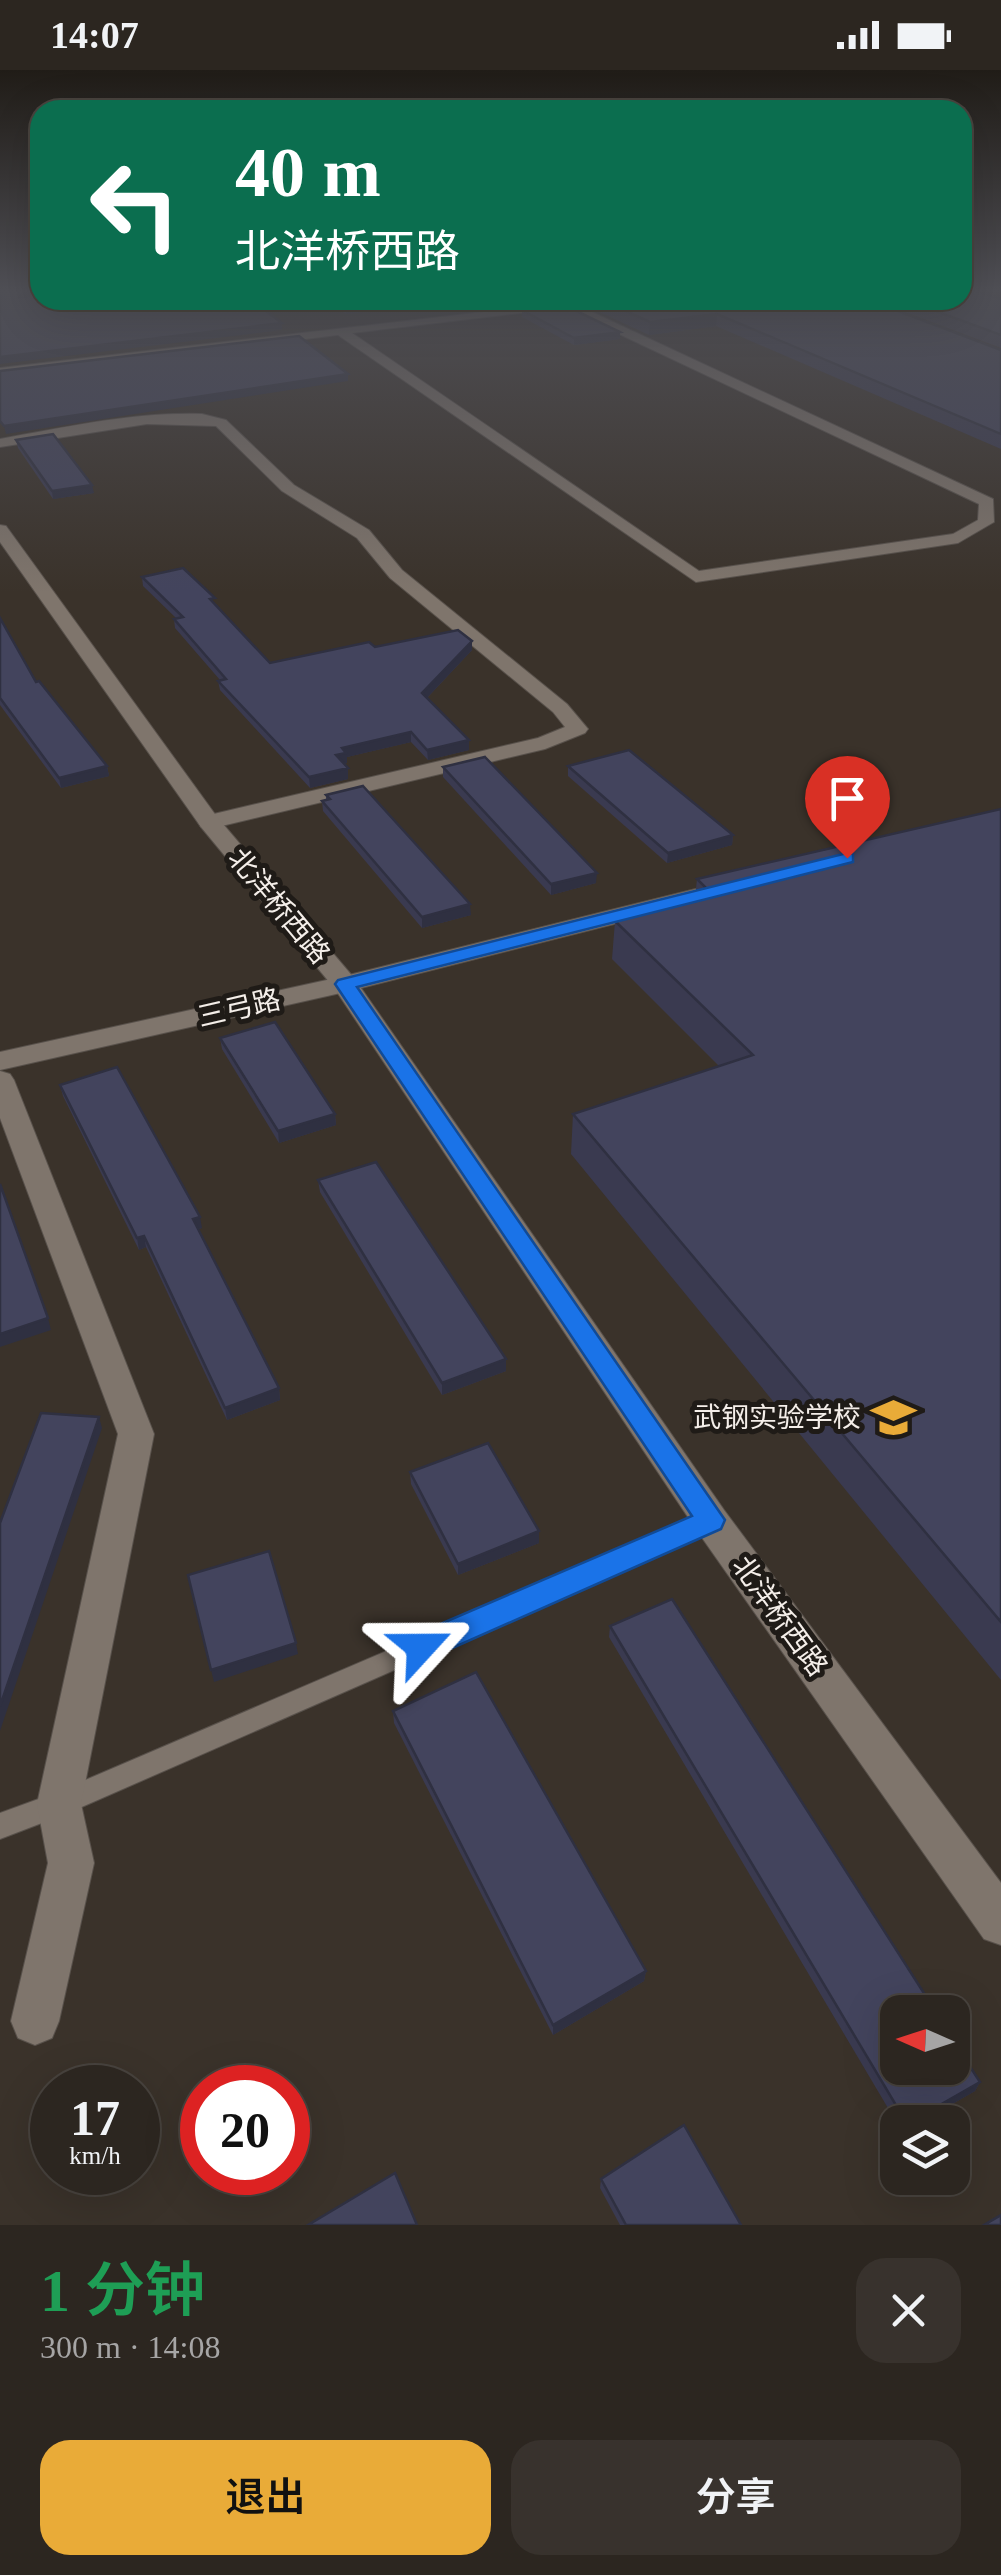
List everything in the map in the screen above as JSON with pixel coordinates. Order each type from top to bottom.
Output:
[{"type":"street","points":[[426,391],[696,578],[958,538],[986,522],[988,502],[750,391]]},
{"type":"street","points":[[0,443],[169,418],[210,418],[288,488],[363,534],[396,574],[560,708],[578,728],[544,743],[208,822]]},
{"type":"street","name":"北洋桥西路","points":[[0,530],[208,822],[345,984],[711,1520],[1001,1922]]},
{"type":"street","name":"三弓路","points":[[0,1061],[345,984],[750,882]]},
{"type":"street","points":[[0,1080],[136,1434],[59,1804],[71,1864],[35,2020]]},
{"type":"lane","points":[[0,1826],[59,1804],[711,1520]]},
{"type":"building","points":[[0,391],[238,391],[4,426],[0,421]]},
{"type":"building","points":[[898,391],[1001,391],[1001,434]]},
{"type":"building","points":[[53,434],[92,485],[52,491],[16,440]]},
{"type":"building","points":[[183,568],[215,598],[210,599],[270,663],[369,642],[375,647],[458,630],[472,641],[422,693],[469,740],[427,750],[411,732],[342,748],[346,753],[336,755],[348,768],[309,777],[218,681],[226,679],[174,619],[183,617],[142,577]]},
{"type":"building","points":[[0,618],[36,682],[107,766],[59,778],[0,698]]},
{"type":"building","points":[[629,750],[733,835],[668,853],[568,766]]},
{"type":"building","points":[[485,757],[597,873],[551,884],[443,767]]},
{"type":"building","points":[[363,786],[470,904],[422,917],[322,801],[330,799],[326,795]]},
{"type":"building","name":"武钢实验学校","points":[[1001,809],[1001,1622],[573,1114],[753,1055],[615,921],[711,893],[697,879]]},
{"type":"building","points":[[275,1022],[335,1114],[278,1131],[220,1038]]},
{"type":"building","points":[[117,1067],[200,1217],[193,1219],[279,1388],[225,1408],[144,1236],[137,1238],[60,1085]]},
{"type":"building","points":[[376,1162],[506,1359],[442,1383],[318,1180]]},
{"type":"building","points":[[0,1184],[48,1318],[0,1334]]},
{"type":"building","points":[[41,1413],[99,1417],[0,1706],[0,1523]]},
{"type":"building","points":[[488,1443],[539,1531],[458,1564],[410,1472]]},
{"type":"building","points":[[269,1551],[296,1643],[211,1670],[188,1575]]},
{"type":"building","points":[[672,1599],[925,1995],[880,1995],[880,2078],[610,1626]]},
{"type":"building","points":[[476,1672],[646,1971],[553,2025],[393,1711]]},
{"type":"building","points":[[970,2067],[980,2082],[940,2105],[896,2105],[884,2085],[970,2085]]},
{"type":"building","points":[[684,2125],[741,2225],[626,2225],[601,2179]]},
{"type":"building","points":[[395,2173],[417,2225],[308,2225]]},
{"type":"building","points":[[1001,2215],[1001,2225],[984,2225]]},
{"type":"place","name":"武钢实验学校","points":[[894,1417]]},
{"type":"route","points":[[421,1647],[711,1520],[345,984],[847,858]]}]
